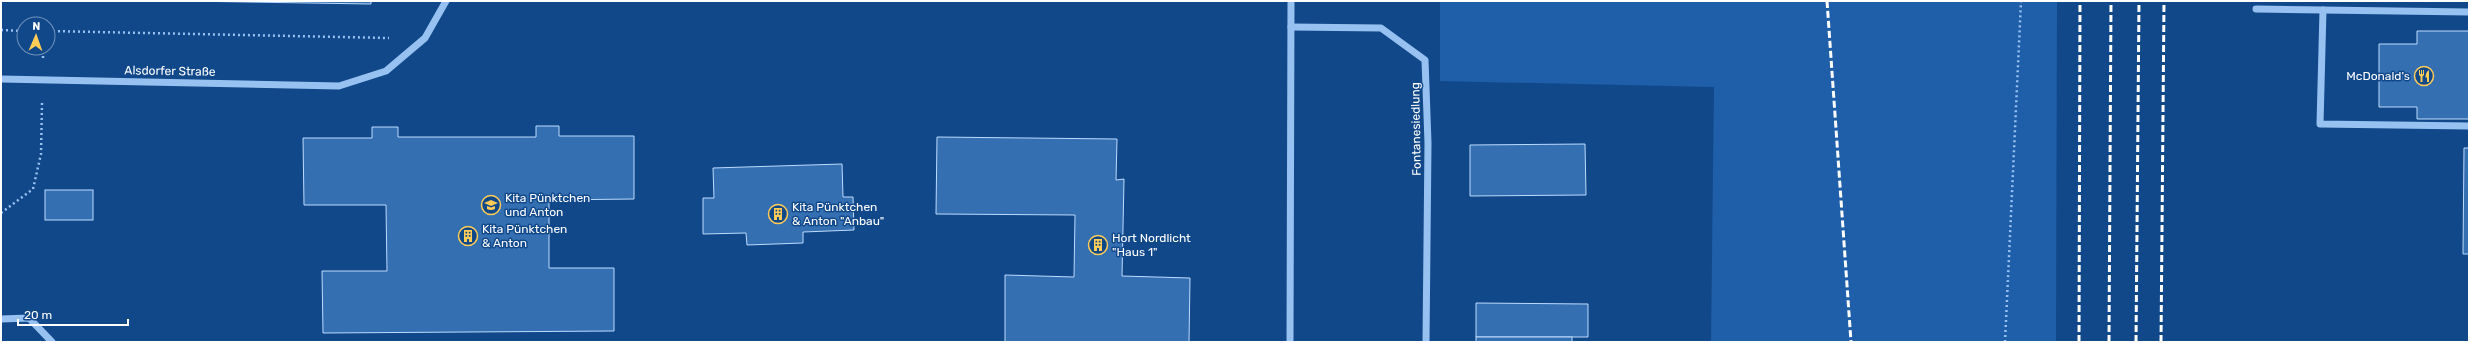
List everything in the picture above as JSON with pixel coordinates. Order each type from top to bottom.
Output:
[{"type":"street","points":[[425,38],[446,1]]},
{"type":"street","points":[[1290,342],[1291,1]]},
{"type":"street","points":[[2256,9],[2469,12]]},
{"type":"street","points":[[2323,10],[2320,124],[2469,126]]},
{"type":"street","name":"Fontanesiedlung","points":[[1291,27],[1381,28],[1425,60],[1428,143],[1426,342]]},
{"type":"street","name":"Alsdorfer Straße","points":[[1,79],[339,86],[386,71],[425,38]]},
{"type":"street","points":[[1,318],[29,318],[52,342]]},
{"type":"path","points":[[2005,342],[2021,1]]},
{"type":"path","points":[[1,30],[16,31]]},
{"type":"path","points":[[56,31],[425,38]]},
{"type":"path","points":[[1,213],[33,189],[41,154],[43,56]]},
{"type":"shaded area","points":[[1440,1],[2057,1],[2056,342],[1711,342],[1714,87],[1440,81]]},
{"type":"building","points":[[185,1],[371,1],[371,4]]},
{"type":"building","name":"McDonald's","points":[[2417,31],[2469,31],[2469,119],[2417,119],[2417,107],[2379,107],[2379,44],[2417,44]]},
{"type":"building","name":"Kita Pünktchen & Anton","points":[[536,126],[559,126],[559,136],[634,136],[634,199],[549,200],[549,268],[614,268],[614,331],[323,333],[322,271],[387,271],[386,205],[304,205],[303,138],[372,138],[372,127],[398,127],[398,137],[536,137]]},
{"type":"building","name":"Hort Nordlicht \"Haus 1\"","points":[[937,137],[1117,139],[1116,180],[1124,179],[1122,276],[1190,278],[1189,342],[1005,342],[1005,275],[1074,277],[1075,215],[936,214]]},
{"type":"building","points":[[1585,144],[1586,195],[1470,196],[1470,145]]},
{"type":"building","points":[[2464,148],[2469,148],[2469,254],[2463,254]]},
{"type":"building","name":"Kita Pünktchen & Anton \"Anbau\"","points":[[842,164],[843,197],[853,197],[854,230],[803,232],[803,243],[747,245],[746,233],[703,234],[703,198],[714,198],[713,168]]},
{"type":"building","points":[[45,190],[93,190],[93,220],[45,220]]},
{"type":"building","points":[[1476,303],[1588,304],[1588,337],[1476,337]]},
{"type":"building","points":[[1476,337],[1572,337],[1572,342],[1476,342]]},
{"type":"railway","points":[[1827,1],[1851,342]]},
{"type":"railway","points":[[2079,342],[2080,1]]},
{"type":"railway","points":[[2109,342],[2111,1]]},
{"type":"railway","points":[[2136,342],[2139,1]]},
{"type":"railway","points":[[2161,342],[2164,1]]},
{"type":"place","name":"McDonald's","points":[[2424,76]]},
{"type":"place","name":"Kita Pünktchen und Anton","points":[[491,205]]},
{"type":"place","name":"Kita Pünktchen & Anton \"Anbau\"","points":[[778,214]]},
{"type":"place","name":"Kita Pünktchen & Anton","points":[[468,236]]},
{"type":"place","name":"Hort Nordlicht \"Haus 1\"","points":[[1098,245]]}]
